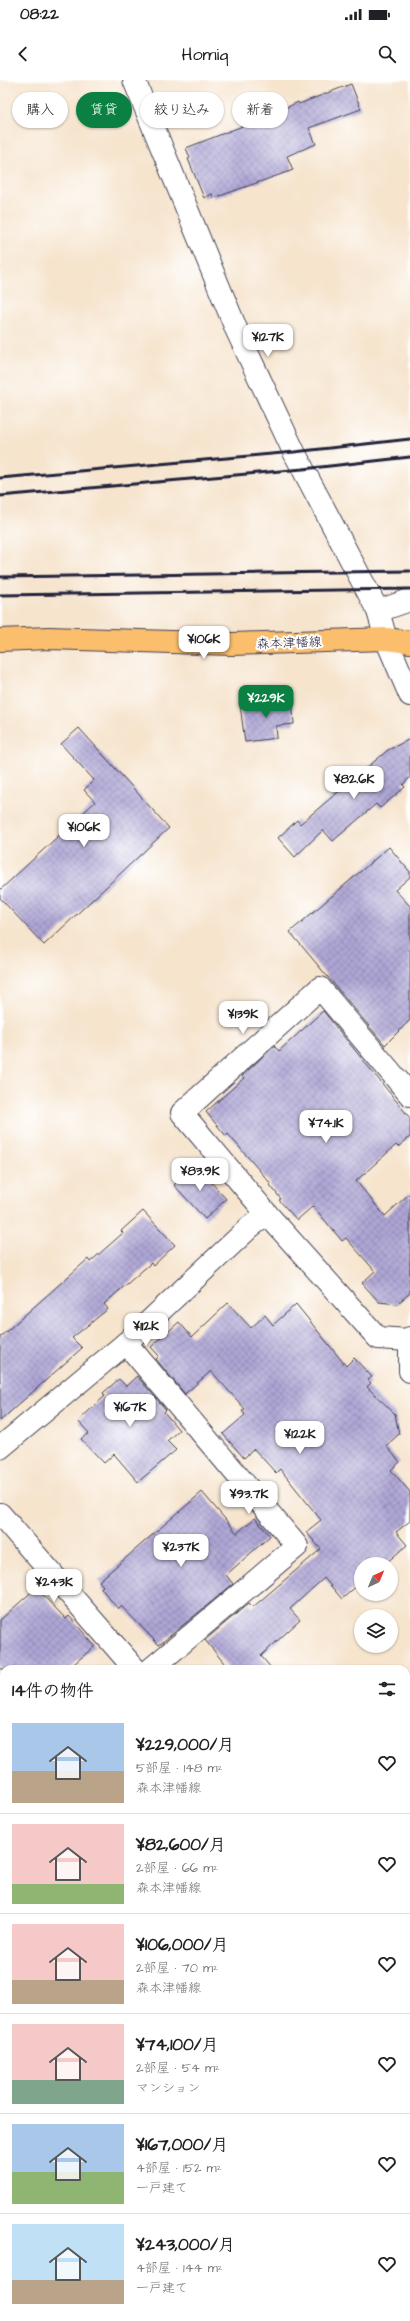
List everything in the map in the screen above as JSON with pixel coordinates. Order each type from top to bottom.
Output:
[{"type":"main road","name":"森本津幡線","points":[[0,640],[49,638],[232,644],[386,639],[410,642]]},
{"type":"street","points":[[134,80],[237,331],[294,452],[378,611],[386,639],[410,695]]},
{"type":"street","points":[[378,611],[410,600]]},
{"type":"street","points":[[410,1095],[320,988],[182,1113],[267,1214],[378,1338],[409,1339],[410,1371]]},
{"type":"street","points":[[0,1448],[126,1343],[244,1232],[267,1214]]},
{"type":"street","points":[[126,1343],[297,1546],[156,1665]]},
{"type":"street","points":[[0,1514],[131,1665]]},
{"type":"building","points":[[351,84],[361,109],[309,128],[316,144],[287,156],[293,170],[214,198],[212,194],[204,198],[188,159],[190,158],[186,148],[238,128],[288,128],[288,107],[298,102],[299,104]]},
{"type":"building","points":[[292,698],[294,724],[276,726],[277,738],[245,742],[240,705]]},
{"type":"building","points":[[79,728],[169,828],[44,945],[0,898],[0,890],[95,802],[84,790],[94,780],[61,744]]},
{"type":"building","points":[[410,739],[410,777],[403,785],[405,787],[380,808],[376,804],[333,841],[323,830],[295,857],[278,838],[297,820],[300,824],[388,750]]},
{"type":"building","points":[[389,847],[410,872],[410,877],[395,890],[410,906],[410,1020],[385,1045],[290,932]]},
{"type":"building","points":[[323,1011],[410,1118],[410,1137],[398,1147],[396,1145],[356,1181],[385,1216],[410,1193],[410,1293],[397,1304],[379,1302],[362,1283],[375,1271],[346,1238],[342,1241],[313,1206],[297,1220],[279,1200],[281,1199],[270,1185],[271,1184],[228,1134],[226,1136],[206,1112],[244,1078],[242,1076],[274,1046],[279,1051]]},
{"type":"building","points":[[195,1164],[226,1199],[205,1219],[174,1185]]},
{"type":"building","points":[[143,1211],[175,1245],[153,1266],[151,1263],[104,1304],[108,1309],[72,1338],[82,1348],[0,1421],[0,1337],[88,1259],[90,1262],[123,1233],[121,1231]]},
{"type":"building","points":[[228,1303],[251,1328],[265,1315],[273,1325],[296,1304],[346,1366],[354,1358],[372,1377],[368,1380],[371,1383],[367,1387],[395,1414],[399,1434],[386,1446],[400,1462],[391,1470],[410,1492],[410,1521],[396,1532],[407,1545],[393,1557],[354,1557],[354,1588],[342,1599],[324,1578],[290,1609],[300,1620],[261,1656],[269,1665],[226,1665],[205,1640],[249,1603],[253,1607],[321,1549],[306,1532],[321,1520],[280,1469],[276,1473],[254,1449],[244,1458],[223,1434],[245,1415],[242,1411],[245,1409],[211,1371],[185,1394],[156,1359],[159,1356],[151,1347],[179,1322],[192,1337]]},
{"type":"building","points":[[137,1376],[166,1410],[164,1412],[179,1430],[167,1441],[176,1450],[138,1482],[114,1454],[104,1463],[81,1439],[89,1433],[78,1421],[105,1396],[103,1393],[119,1379],[126,1386]]},
{"type":"building","points":[[202,1492],[237,1533],[255,1518],[270,1536],[226,1575],[233,1584],[159,1645],[121,1606],[118,1609],[101,1588],[103,1586],[99,1581]]},
{"type":"building","points":[[36,1588],[66,1619],[69,1616],[95,1646],[73,1665],[0,1665],[0,1620]]},
{"type":"railway","points":[[0,478],[294,452],[410,439]]},
{"type":"railway","points":[[0,496],[303,469],[410,457]]},
{"type":"railway","points":[[0,577],[410,571]]},
{"type":"railway","points":[[0,595],[410,589]]}]
